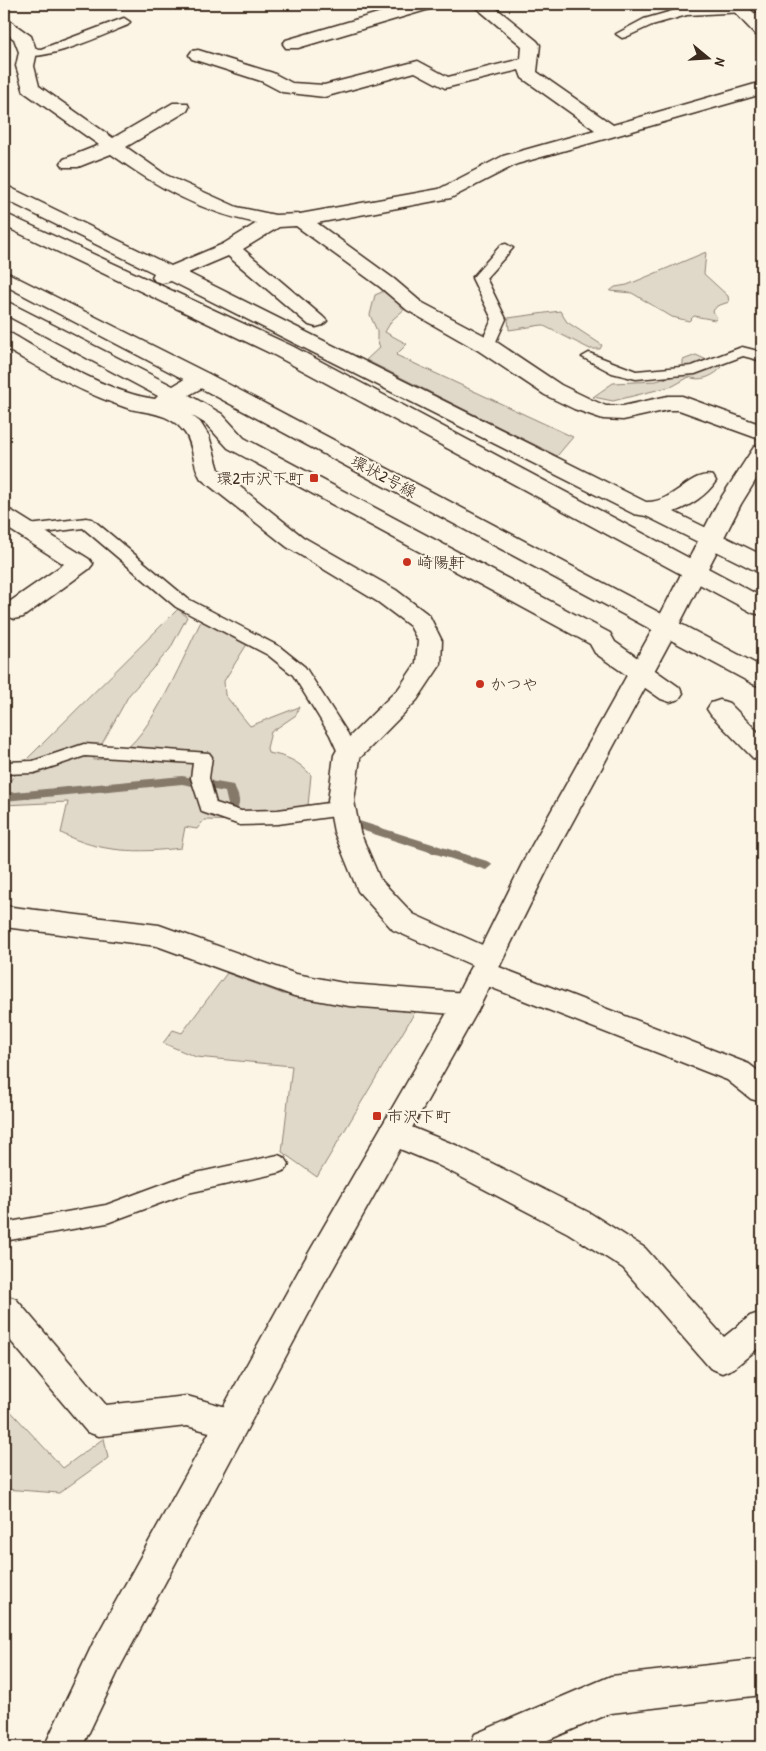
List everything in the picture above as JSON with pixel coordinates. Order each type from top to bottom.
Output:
[{"type":"street","points":[[292,44],[427,4]]},
{"type":"street","points":[[481,4],[531,45],[528,74],[609,131]]},
{"type":"street","points":[[4,25],[22,36],[28,52],[25,66],[30,88],[160,179],[231,212],[275,221],[300,220],[444,194],[510,160],[762,88]]},
{"type":"street","points":[[198,55],[267,77],[288,88],[324,91],[418,66],[445,83],[530,62]]},
{"type":"street","points":[[71,163],[113,146],[180,107]]},
{"type":"street","points":[[4,192],[172,273],[642,509],[652,510],[672,506],[705,481]]},
{"type":"street","points":[[4,219],[284,351],[762,607]]},
{"type":"street","points":[[300,220],[387,283],[414,306],[487,346],[553,390],[603,412],[622,412],[668,403],[682,403],[762,433]]},
{"type":"street","points":[[144,285],[230,248],[275,221]]},
{"type":"street","points":[[230,248],[316,321]]},
{"type":"street","name":"環状2号線","points":[[4,277],[201,379],[762,678]]},
{"type":"street","points":[[4,306],[167,401],[214,419],[236,443],[601,639],[604,647],[670,693]]},
{"type":"street","points":[[4,339],[66,374],[134,403],[167,401],[201,379]]},
{"type":"street","points":[[167,401],[197,433],[203,462],[209,474],[296,542],[387,596],[420,621],[430,641],[428,664],[408,694],[347,755],[342,800],[346,832],[368,884],[403,922],[485,966],[738,1072],[762,1090]]},
{"type":"street","points":[[61,1746],[107,1654],[315,1270],[467,1004],[540,856],[641,673],[729,504],[762,452]]},
{"type":"street","points":[[652,510],[762,564]]},
{"type":"street","points":[[4,516],[81,564],[14,610]]},
{"type":"street","points":[[720,709],[762,752]]},
{"type":"street","points":[[4,916],[159,936],[294,986],[349,995],[467,1004]]},
{"type":"street","points":[[394,1133],[447,1154],[579,1223],[634,1258],[722,1358],[762,1326]]},
{"type":"street","points":[[4,1310],[99,1421],[187,1410],[232,1423]]},
{"type":"street","points":[[488,1747],[611,1694],[762,1677]]},
{"type":"lane","points":[[622,34],[648,22],[686,11],[751,16]]},
{"type":"lane","points":[[28,52],[42,52],[124,22]]},
{"type":"lane","points":[[487,346],[499,319],[479,278],[506,248]]},
{"type":"lane","points":[[589,357],[617,370],[636,375],[695,370],[742,352],[762,357]]},
{"type":"lane","points":[[29,530],[86,523],[182,603],[274,651],[299,671],[339,734],[347,755]]},
{"type":"lane","points":[[4,768],[34,767],[84,750],[203,757],[200,778],[208,807],[240,818],[278,817],[343,808]]},
{"type":"lane","points":[[4,1232],[107,1214],[187,1184],[278,1164]]},
{"type":"shaded area","points":[[706,252],[704,274],[728,296],[729,302],[717,306],[713,311],[717,318],[715,320],[694,316],[689,321],[672,317],[632,293],[610,291],[615,287],[627,285]]},
{"type":"shaded area","points":[[389,289],[407,307],[392,320],[385,332],[407,344],[396,355],[573,437],[557,456],[366,360],[380,347],[377,340],[377,331],[370,315],[375,295]]},
{"type":"shaded area","points":[[560,311],[567,322],[602,345],[600,349],[590,349],[542,325],[509,330],[508,318]]},
{"type":"shaded area","points":[[696,355],[722,367],[707,377],[698,379],[689,377],[673,386],[613,401],[593,397],[613,383],[656,381],[683,374],[683,360]]},
{"type":"shaded area","points":[[178,609],[187,617],[170,649],[129,695],[93,760],[116,756],[129,747],[142,732],[166,693],[204,615],[249,641],[224,681],[225,695],[250,726],[299,707],[296,715],[271,732],[267,748],[268,753],[292,760],[311,775],[308,806],[246,821],[204,820],[197,829],[185,827],[181,848],[135,851],[105,848],[76,840],[61,833],[68,802],[4,805],[4,780],[11,780],[25,761]]},
{"type":"shaded area","points":[[227,973],[283,994],[348,1002],[390,1001],[415,1012],[317,1177],[282,1152],[292,1066],[196,1057],[163,1043],[173,1030],[182,1033]]},
{"type":"shaded area","points":[[4,1404],[63,1468],[104,1438],[108,1458],[59,1493],[4,1489]]},
{"type":"waterway","points":[[4,797],[182,780],[229,788],[233,797],[233,806]]},
{"type":"waterway","points":[[359,825],[486,865]]},
{"type":"place","name":"環2市沢下町","points":[[314,478]]},
{"type":"place","name":"崎陽軒","points":[[407,562]]},
{"type":"place","name":"かつや","points":[[480,684]]},
{"type":"place","name":"市沢下町","points":[[377,1116]]}]
